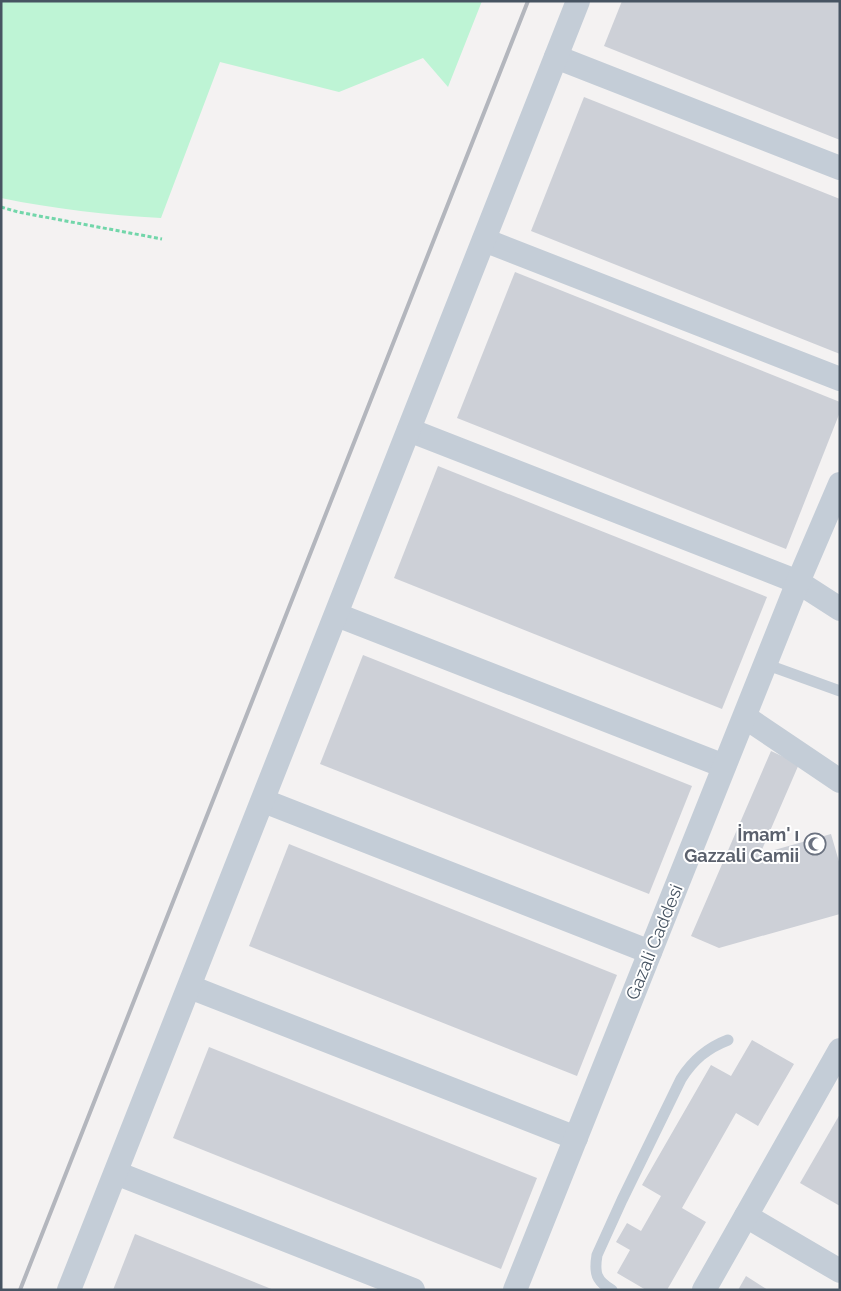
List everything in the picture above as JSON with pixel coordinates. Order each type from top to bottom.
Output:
[{"type":"street","points":[[69,1290],[264,801],[578,1]]},
{"type":"street","points":[[556,57],[840,168]]},
{"type":"street","points":[[484,240],[840,379]]},
{"type":"street","points":[[409,430],[798,582],[840,609]]},
{"type":"street","name":"Gazali Caddesi","points":[[515,1290],[798,582],[840,484]]},
{"type":"street","points":[[337,615],[724,766]]},
{"type":"street","points":[[744,717],[840,781]]},
{"type":"street","points":[[264,801],[650,952]]},
{"type":"street","points":[[190,987],[576,1138]]},
{"type":"street","points":[[704,1290],[840,1050]]},
{"type":"street","points":[[116,1173],[413,1290]]},
{"type":"street","points":[[746,1216],[840,1271]]},
{"type":"lane","points":[[765,664],[840,691]]},
{"type":"lane","points":[[612,1290],[601,1284],[596,1264],[597,1255],[622,1200],[681,1079],[690,1066],[709,1049],[728,1040]]},
{"type":"path","points":[[1,207],[18,212],[162,239]]},
{"type":"green space","points":[[1,1],[482,1],[448,87],[423,58],[339,92],[220,62],[161,218],[81,211],[1,198]]},
{"type":"building","points":[[622,1],[840,1],[840,140],[604,46]]},
{"type":"building","points":[[584,97],[840,199],[840,354],[531,231]]},
{"type":"building","points":[[515,272],[840,402],[840,412],[786,549],[457,418]]},
{"type":"building","points":[[438,466],[767,597],[722,709],[394,578]]},
{"type":"building","points":[[363,655],[692,786],[649,894],[320,764]]},
{"type":"building","name":"İmam' ı Gazzali Camii","points":[[771,751],[799,764],[760,854],[831,834],[840,865],[840,914],[719,948],[691,936]]},
{"type":"building","points":[[289,844],[617,975],[577,1076],[249,946]]},
{"type":"building","points":[[752,1040],[794,1064],[758,1126],[736,1113],[682,1208],[706,1222],[667,1290],[646,1290],[617,1273],[630,1250],[616,1242],[627,1223],[641,1231],[661,1196],[642,1185],[711,1065],[731,1076]]},
{"type":"building","points":[[209,1047],[537,1178],[501,1269],[173,1138]]},
{"type":"building","points":[[840,1114],[840,1206],[800,1183]]},
{"type":"building","points":[[135,1234],[274,1290],[113,1290]]},
{"type":"building","points":[[746,1276],[768,1290],[738,1290]]},
{"type":"railway","points":[[20,1290],[528,1]]},
{"type":"place","name":"İmam' ı Gazzali Camii","points":[[815,844]]}]
